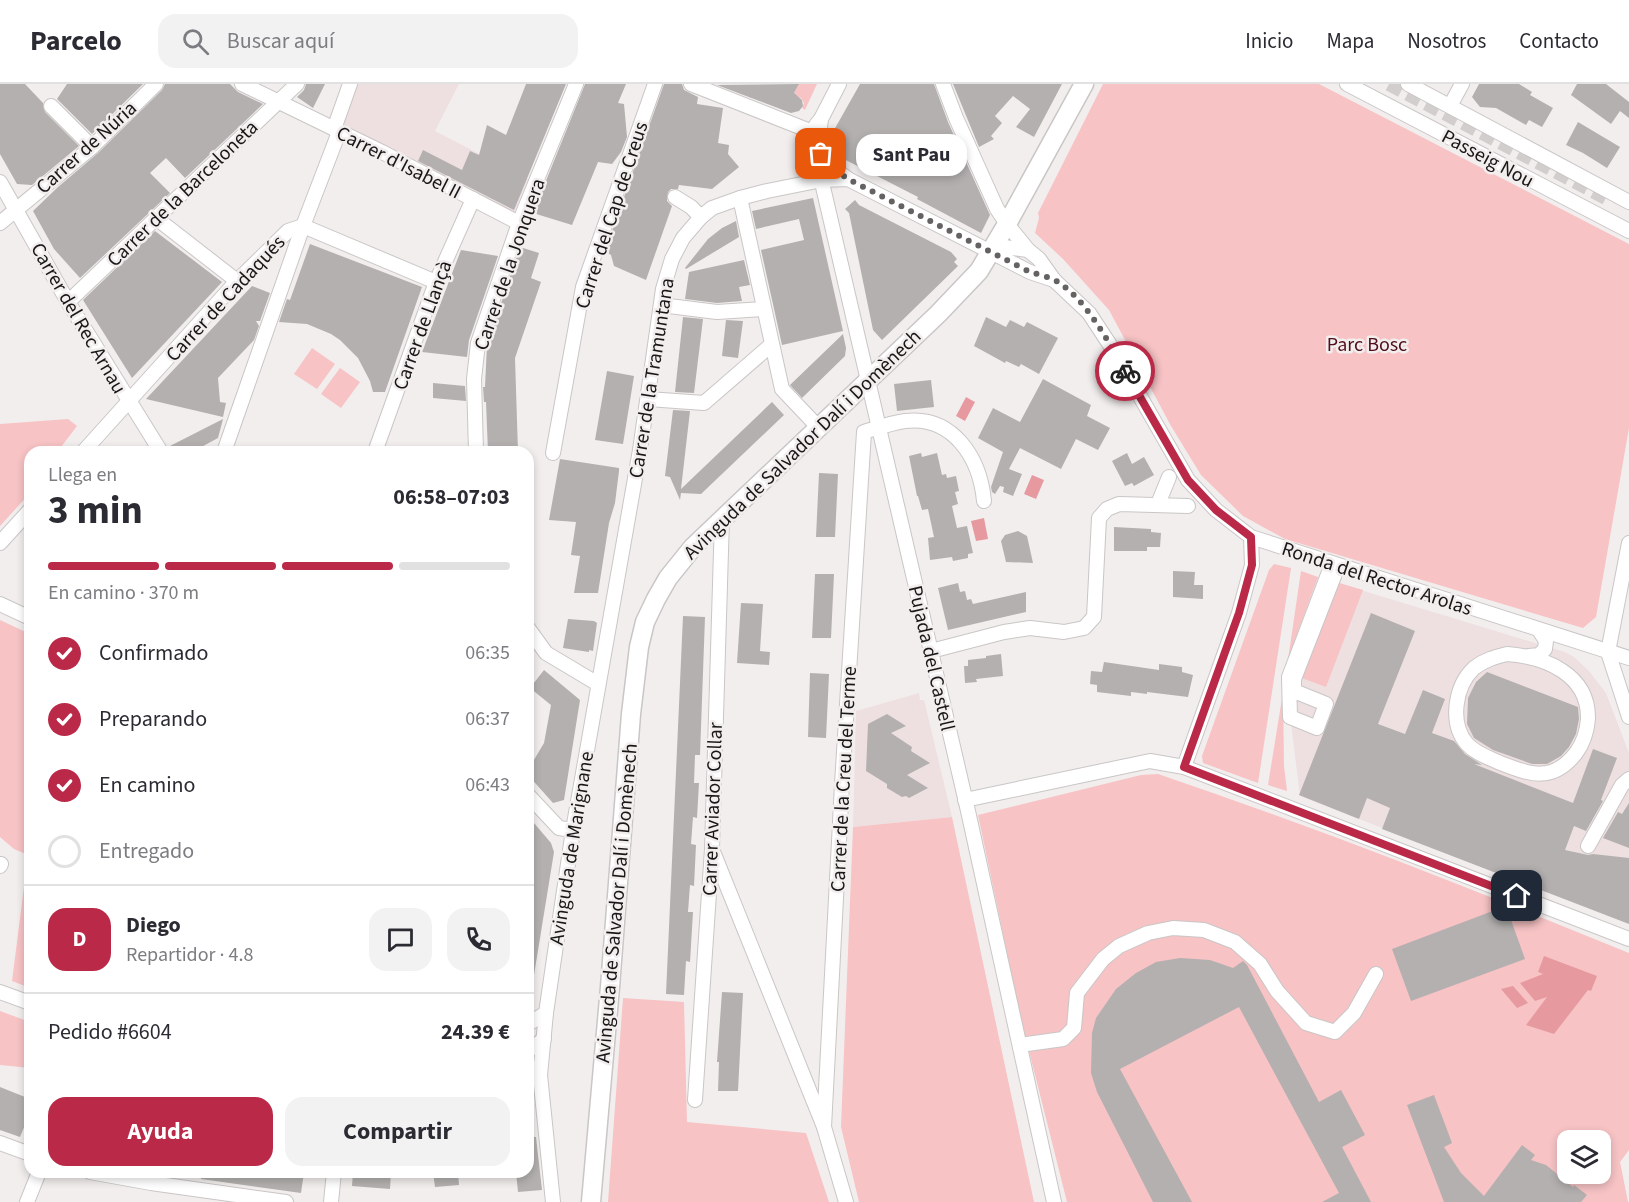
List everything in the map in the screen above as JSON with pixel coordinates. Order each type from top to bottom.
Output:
[{"type":"main road","name":"Avinguda de Salvador Dalí i Domènech","points":[[591,1202],[631,714],[639,647],[645,622],[668,578],[693,547],[963,288],[991,252],[1084,84]]},
{"type":"street","name":"Carrer de Núria","points":[[0,223],[92,147],[156,84]]},
{"type":"street","name":"Carrer d'Isabel II","points":[[242,84],[382,152],[519,223]]},
{"type":"street","name":"Carrer de la Barceloneta","points":[[68,302],[297,84]]},
{"type":"street","name":"Carrer de Cadaqués","points":[[88,446],[237,282],[288,231],[303,226],[350,84]]},
{"type":"street","name":"Carrer de la Jonquera","points":[[476,446],[474,379],[478,343],[519,223],[576,84]]},
{"type":"street","name":"Carrer del Cap de Creus","points":[[553,453],[583,286],[655,84]]},
{"type":"street","points":[[690,84],[810,131],[821,119],[839,84]]},
{"type":"street","name":"Ronda del Rector Arolas","points":[[943,84],[997,209],[1054,280],[1074,296],[1089,313],[1114,351],[1188,480],[1216,510],[1251,537],[1629,658]]},
{"type":"street","name":"Passeig Nou","points":[[1347,84],[1629,231]]},
{"type":"street","name":"Passeig Nou","points":[[1408,84],[1629,202]]},
{"type":"street","points":[[1450,106],[1462,84]]},
{"type":"street","points":[[51,106],[92,147]]},
{"type":"street","points":[[821,119],[818,136],[821,154],[832,168],[848,179]]},
{"type":"street","name":"Pujada del Castell","points":[[810,131],[965,800],[1054,1202]]},
{"type":"street","name":"Ronda del Rector Arolas","points":[[848,179],[1030,272],[1054,280]]},
{"type":"street","name":"Carrer de la Tramuntana","points":[[632,497],[661,305],[672,259],[683,238],[712,208],[740,198],[822,180],[848,179]]},
{"type":"street","name":"Carrer del Rec Arnau","points":[[0,182],[68,302],[157,446]]},
{"type":"street","points":[[675,197],[691,207],[701,217]]},
{"type":"street","points":[[740,198],[782,389],[818,427]]},
{"type":"street","points":[[1606,198],[1629,210]]},
{"type":"street","name":"Carrer de Llançà","points":[[377,446],[436,282],[473,199]]},
{"type":"street","points":[[156,218],[237,282]]},
{"type":"street","points":[[226,446],[303,226],[436,282]]},
{"type":"street","points":[[991,252],[1004,247],[1028,250]]},
{"type":"street","points":[[661,305],[717,312],[763,309]]},
{"type":"street","points":[[648,399],[704,403],[771,345]]},
{"type":"street","points":[[880,428],[905,421],[924,422],[942,428],[960,440],[979,471],[984,501]]},
{"type":"street","name":"Carrer de la Creu del Terme","points":[[824,1127],[864,432],[880,428]]},
{"type":"street","points":[[1158,504],[1169,477]]},
{"type":"street","name":"Avinguda de Marignane","points":[[553,1202],[540,1075],[546,1013],[573,830],[632,497]]},
{"type":"street","points":[[931,651],[1004,632],[1030,628],[1064,632],[1084,627],[1094,617],[1099,518],[1107,509],[1119,504],[1188,506]]},
{"type":"street","points":[[0,543],[24,517]]},
{"type":"street","name":"Carrer Aviador Collar","points":[[695,1100],[712,849],[722,518]]},
{"type":"street","points":[[1184,767],[1239,613],[1252,565],[1251,537]]},
{"type":"street","points":[[1629,544],[1608,652],[1629,717]]},
{"type":"street","points":[[1335,565],[1294,679],[1294,692],[1326,704],[1317,728],[1290,717],[1289,677],[1335,565]]},
{"type":"street","points":[[0,604],[24,615]]},
{"type":"street","points":[[1528,656],[1557,667],[1573,680],[1583,695],[1588,714],[1586,734],[1576,752],[1560,768],[1545,774],[1530,774],[1473,750],[1462,738],[1456,719],[1463,683],[1474,668],[1490,658],[1507,654],[1539,655],[1545,649],[1546,641],[1539,630]]},
{"type":"street","points":[[534,636],[546,653],[598,684]]},
{"type":"street","points":[[1557,667],[1551,657],[1551,649],[1555,643],[1567,639]]},
{"type":"street","points":[[965,800],[1150,761],[1184,767],[1629,939]]},
{"type":"street","points":[[1588,846],[1622,785],[1629,779]]},
{"type":"street","points":[[534,801],[559,828],[573,830]]},
{"type":"street","points":[[712,849],[824,1127],[846,1202]]},
{"type":"street","points":[[1020,1045],[1063,1039],[1074,1028],[1077,993],[1103,958],[1119,946],[1148,933],[1173,928],[1204,930],[1235,942],[1260,964],[1277,991],[1306,1023],[1335,1032],[1354,1013],[1377,974]]},
{"type":"street","points":[[0,992],[24,1001]]},
{"type":"street","points":[[534,1020],[546,1013]]},
{"type":"street","points":[[534,1047],[544,1040]]},
{"type":"street","points":[[534,1070],[540,1075]]},
{"type":"street","points":[[0,1143],[24,1152]]},
{"type":"street","points":[[27,1202],[37,1178]]},
{"type":"street","points":[[154,1178],[196,1196],[286,1202]]},
{"type":"street","points":[[331,1202],[333,1178]]},
{"type":"shaded area","points":[[353,84],[459,84],[435,131],[528,179],[513,215],[338,126]]},
{"type":"shaded area","points":[[966,397],[975,402],[965,421],[956,416]]},
{"type":"shaded area","points":[[1032,475],[1044,480],[1036,499],[1024,494]]},
{"type":"shaded area","points":[[984,518],[988,539],[976,541],[971,521]]},
{"type":"shaded area","points":[[1318,577],[1565,652],[1589,671],[1606,693],[1629,753],[1629,924],[1300,796],[1285,675]]},
{"type":"shaded area","points":[[919,693],[920,700],[924,700],[952,817],[853,827],[856,711]]},
{"type":"shaded area","points":[[1544,956],[1597,976],[1591,991],[1588,990],[1554,1034],[1526,1025],[1547,997],[1535,1001],[1520,983],[1543,974],[1538,972]]},
{"type":"shaded area","points":[[1513,986],[1528,1003],[1517,1008],[1501,989]]},
{"type":"green space","points":[[799,84],[817,84],[805,110],[802,108],[804,103],[801,98],[793,95]]},
{"type":"green space","name":"Parc Bosc","points":[[1103,84],[1319,84],[1629,244],[1629,428],[1596,617],[1583,628],[1285,539],[1243,516],[1201,475],[1171,426],[1109,310],[1063,259],[1035,233],[1038,213]]},
{"type":"green space","points":[[312,348],[335,364],[317,389],[294,374]]},
{"type":"green space","points":[[340,368],[360,382],[341,408],[321,394]]},
{"type":"green space","points":[[68,419],[77,426],[62,446],[24,446],[24,500],[0,526],[0,424]]},
{"type":"green space","points":[[1274,564],[1291,568],[1258,783],[1203,763],[1202,756],[1269,570]]},
{"type":"green space","points":[[1301,571],[1318,577],[1292,648],[1294,649],[1286,673]]},
{"type":"green space","points":[[1336,582],[1363,590],[1326,687],[1299,677]]},
{"type":"green space","points":[[0,620],[24,631],[24,853],[14,849],[0,837]]},
{"type":"green space","points":[[1283,692],[1284,766],[1287,791],[1268,785]]},
{"type":"green space","points":[[1158,774],[1336,837],[1629,953],[1629,1150],[1620,1162],[1628,1202],[1067,1202],[1021,1019],[978,815],[1141,775]]},
{"type":"green space","points":[[952,817],[1034,1202],[859,1202],[841,1127],[853,827]]},
{"type":"green space","points":[[24,886],[24,986],[12,981]]},
{"type":"green space","points":[[623,998],[684,1002],[687,1122],[806,1133],[829,1202],[608,1202]]},
{"type":"green space","points":[[0,1011],[24,1020],[24,1067],[0,1065]]},
{"type":"building","points":[[0,84],[25,84],[43,103],[45,112],[79,146],[32,185],[17,184],[0,154]]},
{"type":"building","points":[[67,84],[143,84],[92,134],[57,99]]},
{"type":"building","points":[[165,84],[230,84],[238,92],[263,104],[185,178],[166,158],[150,173],[170,193],[80,278],[54,249],[33,211],[98,153],[162,90]]},
{"type":"building","points":[[306,84],[325,84],[313,108],[297,97]]},
{"type":"building","points":[[526,84],[566,84],[514,210],[418,161],[423,150],[462,170],[470,151],[479,155],[487,125],[506,135]]},
{"type":"building","points":[[585,84],[626,84],[618,103],[624,104],[627,137],[621,152],[612,164],[598,162],[572,225],[533,213]]},
{"type":"building","points":[[664,84],[682,84],[684,90],[698,97],[697,104],[723,108],[718,143],[729,145],[728,154],[739,167],[712,189],[679,185],[678,189],[671,189],[668,192],[667,201],[672,206],[646,280],[614,266],[611,255],[605,251]]},
{"type":"building","points":[[799,84],[794,93],[802,100],[803,106],[799,111],[791,113],[717,85]]},
{"type":"building","points":[[860,84],[934,84],[948,122],[990,215],[981,233],[917,199],[918,197],[834,154],[834,130]]},
{"type":"building","points":[[953,84],[1062,84],[1034,137],[1016,127],[1030,109],[1013,96],[995,116],[1002,123],[991,136],[994,139],[979,147]]},
{"type":"building","points":[[1479,84],[1519,84],[1532,92],[1530,95],[1553,108],[1542,127],[1529,120],[1526,125],[1496,108],[1480,107],[1472,97]]},
{"type":"building","points":[[1577,84],[1606,84],[1629,102],[1629,118],[1620,111],[1611,124],[1571,95]]},
{"type":"building","points":[[1578,122],[1620,147],[1607,168],[1566,145]]},
{"type":"building","points":[[813,198],[843,331],[782,345],[761,250],[804,240],[799,219],[756,229],[752,211]]},
{"type":"building","points":[[855,200],[859,205],[951,252],[957,259],[954,262],[958,266],[882,340],[873,330],[849,213],[845,209]]},
{"type":"building","points":[[736,221],[739,237],[685,268],[708,239]]},
{"type":"building","points":[[155,231],[222,282],[132,378],[83,300]]},
{"type":"building","points":[[310,244],[422,287],[385,392],[373,392],[358,358],[331,334],[307,324],[279,322],[287,299],[290,300]]},
{"type":"building","points":[[520,247],[539,253],[531,278],[541,282],[515,358],[518,446],[488,446],[483,387],[485,387],[487,345]]},
{"type":"building","points":[[461,250],[498,256],[469,340],[467,357],[422,352]]},
{"type":"building","points":[[744,260],[750,285],[739,287],[742,301],[717,303],[685,299],[689,272]]},
{"type":"building","points":[[252,286],[270,293],[260,321],[256,321],[259,326],[254,340],[218,378],[220,402],[226,403],[223,417],[146,399]]},
{"type":"building","points":[[683,317],[703,319],[694,393],[675,392]]},
{"type":"building","points":[[986,317],[1006,327],[1010,320],[1024,327],[1027,322],[1058,338],[1039,374],[1021,364],[1019,367],[1006,361],[1005,363],[974,346]]},
{"type":"building","points":[[726,320],[743,321],[738,358],[722,356]]},
{"type":"building","points":[[843,334],[845,356],[802,398],[790,385]]},
{"type":"building","points":[[607,371],[634,376],[623,444],[595,440]]},
{"type":"building","points":[[1043,379],[1091,405],[1087,416],[1110,428],[1098,450],[1076,439],[1061,469],[1020,448],[1009,469],[1022,474],[1013,496],[1003,492],[1004,487],[1000,486],[995,494],[991,487],[1003,452],[978,438],[993,408],[1020,422]]},
{"type":"building","points":[[931,380],[934,407],[897,411],[894,384]]},
{"type":"building","points":[[433,383],[465,386],[466,401],[433,398]]},
{"type":"building","points":[[772,402],[784,415],[701,494],[681,493],[680,500],[670,477],[665,476],[673,410],[690,411],[681,489]]},
{"type":"building","points":[[223,419],[218,438],[203,446],[170,446]]},
{"type":"building","points":[[921,453],[922,457],[937,453],[942,475],[946,474],[947,478],[956,476],[959,491],[955,492],[958,504],[952,506],[957,528],[967,526],[973,553],[968,554],[968,558],[953,561],[952,557],[930,560],[928,538],[934,537],[928,509],[922,510],[917,496],[909,456]]},
{"type":"building","points":[[1127,453],[1132,464],[1144,457],[1154,475],[1134,486],[1132,483],[1125,486],[1112,461]]},
{"type":"building","points":[[560,459],[619,468],[615,503],[609,523],[598,593],[574,593],[580,556],[571,555],[576,522],[549,520]]},
{"type":"building","points":[[819,473],[838,474],[835,537],[816,537]]},
{"type":"building","points":[[1114,527],[1151,529],[1151,532],[1161,533],[1160,547],[1147,547],[1147,551],[1114,551]]},
{"type":"building","points":[[1018,531],[1027,536],[1033,563],[1006,562],[1001,541],[1005,535]]},
{"type":"building","points":[[1173,571],[1195,572],[1194,585],[1203,585],[1203,599],[1173,597]]},
{"type":"building","points":[[815,574],[834,574],[831,638],[812,638]]},
{"type":"building","points":[[958,583],[960,592],[965,591],[967,600],[971,599],[973,604],[1026,592],[1026,612],[948,630],[938,588]]},
{"type":"building","points":[[741,603],[763,604],[760,651],[770,652],[769,665],[737,663]]},
{"type":"building","points":[[1371,613],[1415,631],[1378,724],[1405,734],[1423,690],[1445,699],[1432,733],[1454,741],[1465,754],[1482,765],[1474,764],[1573,803],[1593,749],[1617,758],[1601,800],[1603,801],[1586,831],[1574,826],[1565,850],[1588,855],[1629,858],[1629,924],[1382,829],[1390,808],[1367,798],[1359,819],[1299,795]]},
{"type":"building","points":[[683,616],[705,617],[700,755],[695,755],[694,783],[699,783],[697,818],[693,817],[691,844],[696,845],[694,886],[690,885],[688,912],[693,912],[690,962],[686,961],[684,995],[666,994]]},
{"type":"building","points":[[568,619],[597,623],[593,651],[563,648]]},
{"type":"building","points":[[1001,654],[1003,676],[976,679],[977,682],[965,683],[964,666],[968,666],[968,660]]},
{"type":"building","points":[[1104,662],[1159,670],[1159,664],[1182,667],[1182,672],[1193,675],[1188,697],[1147,692],[1147,694],[1131,692],[1131,696],[1097,692],[1097,685],[1090,684],[1091,671],[1102,672]]},
{"type":"building","points":[[544,670],[580,700],[564,800],[553,803],[534,782],[534,760],[544,743],[551,705],[534,691],[534,683]]},
{"type":"building","points":[[1487,672],[1578,707],[1579,719],[1576,734],[1561,756],[1547,764],[1532,764],[1493,750],[1474,738],[1467,724],[1468,698],[1476,682]]},
{"type":"building","points":[[810,673],[829,674],[826,738],[808,737]]},
{"type":"building","points":[[887,714],[906,726],[891,733],[912,747],[911,751],[930,763],[907,775],[928,788],[909,798],[902,797],[887,788],[887,784],[866,771],[868,724]]},
{"type":"building","points":[[1629,803],[1629,848],[1603,838],[1618,812],[1622,814]]},
{"type":"building","points":[[534,823],[551,843],[554,852],[534,975]]},
{"type":"building","points":[[1506,906],[1525,959],[1411,1001],[1392,949]]},
{"type":"building","points":[[1180,958],[1210,960],[1233,968],[1243,961],[1247,965],[1319,1102],[1341,1090],[1365,1135],[1342,1147],[1371,1202],[1322,1202],[1339,1193],[1239,1007],[1120,1069],[1192,1202],[1153,1202],[1097,1092],[1091,1073],[1092,1033],[1096,1018],[1116,989],[1136,973],[1156,962]]},
{"type":"building","points":[[722,992],[743,993],[738,1091],[718,1091],[719,1062],[717,1062]]},
{"type":"building","points":[[0,1087],[24,1097],[24,1127],[20,1137],[0,1130]]},
{"type":"building","points":[[1434,1095],[1452,1143],[1444,1147],[1461,1173],[1484,1196],[1522,1145],[1535,1155],[1531,1160],[1546,1165],[1557,1174],[1557,1184],[1569,1184],[1573,1187],[1574,1185],[1587,1195],[1581,1202],[1444,1202],[1407,1105]]},
{"type":"building","points":[[534,1137],[536,1137],[542,1190],[518,1192],[517,1178],[534,1178]]},
{"type":"building","points":[[201,1178],[303,1178],[301,1193]]},
{"type":"building","points":[[353,1178],[391,1178],[390,1189],[352,1186]]},
{"type":"building","points":[[434,1178],[458,1178],[459,1185],[435,1187]]},
{"type":"tunnel","points":[[1389,84],[1606,198]]},
{"type":"way so far","points":[[821,154],[832,168],[848,179],[1030,272],[1054,280],[1074,296],[1089,313],[1125,371]]},
{"type":"place","name":"Sant Pau","points":[[821,154]]},
{"type":"route","points":[[1125,371],[1188,480],[1216,510],[1251,537],[1252,565],[1239,613],[1184,767],[1517,896]]}]
